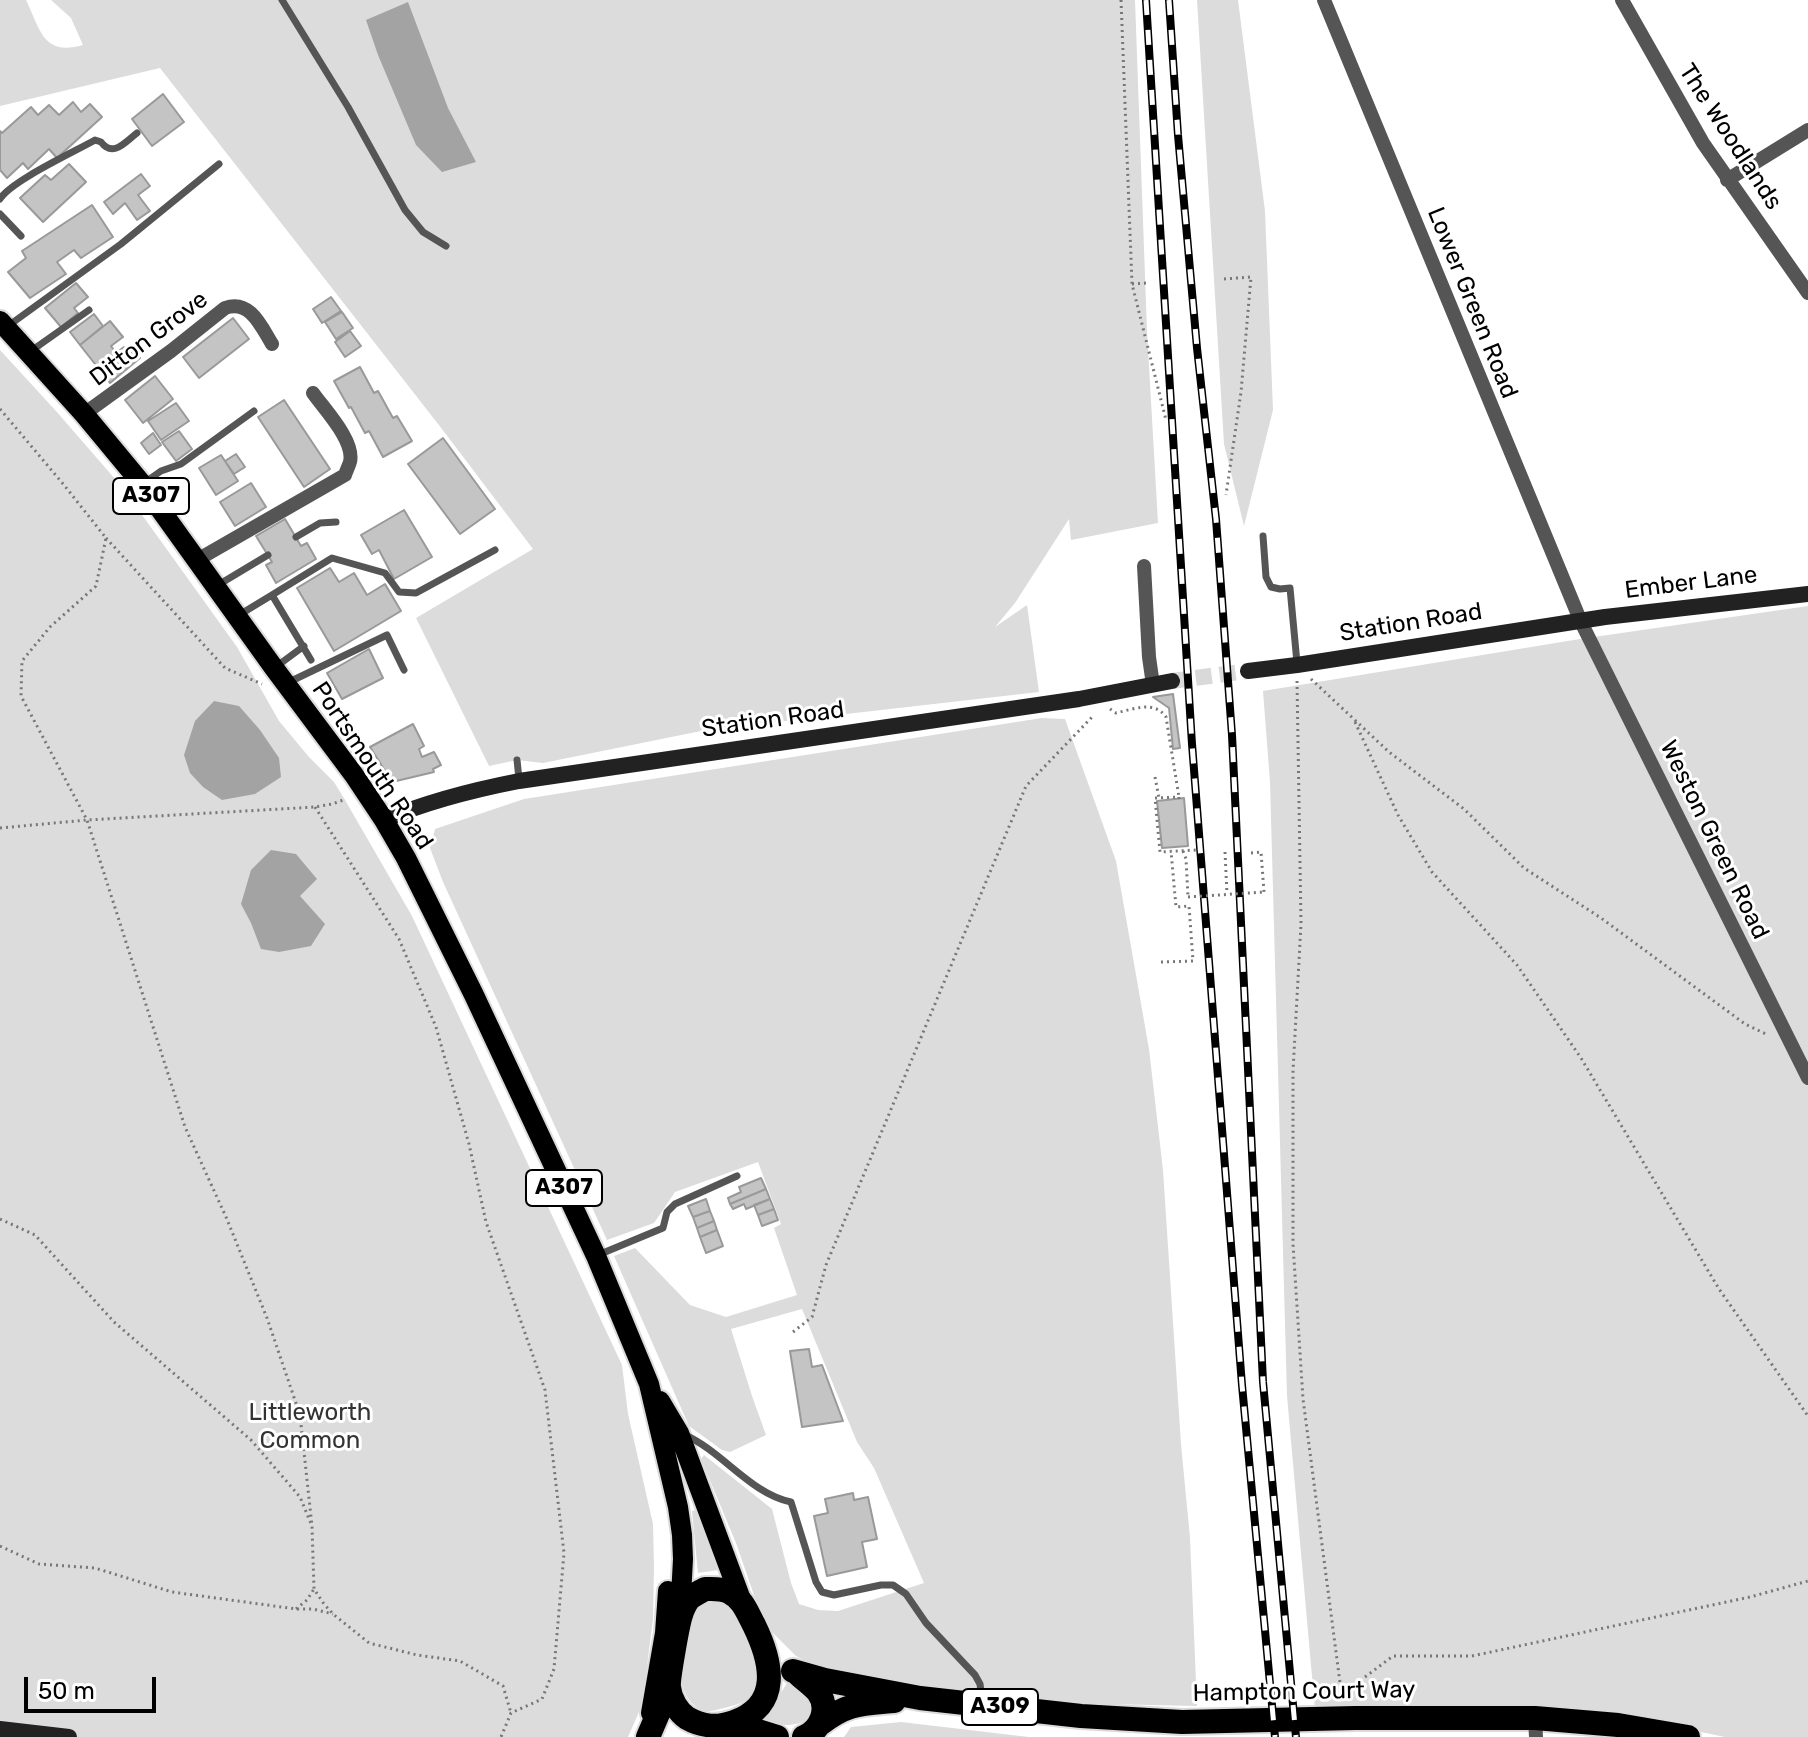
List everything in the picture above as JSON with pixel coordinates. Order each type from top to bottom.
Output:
[{"type":"highway","points":[[647,1737],[669,1688],[680,1616],[690,1598],[705,1589],[718,1589],[729,1592],[742,1602],[764,1646],[769,1675],[767,1690],[754,1711],[742,1719],[711,1730]]},
{"type":"highway","points":[[764,1646],[817,1690],[823,1710],[814,1732]]},
{"type":"highway","name":"Hampton Court Way","points":[[793,1671],[920,1698],[1081,1716],[1182,1722],[1355,1718],[1535,1728],[1618,1725],[1688,1737]]},
{"type":"highway","points":[[669,1688],[676,1707],[684,1716],[711,1730],[745,1727],[777,1737]]},
{"type":"highway","name":"Hampton Court Way","points":[[814,1732],[837,1711],[854,1704],[920,1698]]},
{"type":"main road","name":"Portsmouth Road","points":[[3,324],[142,484],[237,616],[277,680],[354,775],[406,858],[596,1256],[649,1384],[679,1433],[742,1602]]},
{"type":"main road","name":"Ember Lane","points":[[1581,622],[1808,594]]},
{"type":"main road","name":"Station Road","points":[[1248,671],[1581,622]]},
{"type":"main road","name":"Station Road","points":[[384,820],[437,800],[519,781],[1107,694],[1172,681]]},
{"type":"main road","name":"Portsmouth Road","points":[[649,1384],[682,1535],[680,1616]]},
{"type":"main road","points":[[647,1737],[665,1633],[671,1546],[666,1461]]},
{"type":"main road","points":[[0,1729],[69,1737]]},
{"type":"street","name":"Lower Green Road","points":[[1324,0],[1581,622]]},
{"type":"street","name":"The Woodlands","points":[[1622,0],[1727,180],[1808,293]]},
{"type":"street","points":[[1727,180],[1808,130]]},
{"type":"street","name":"Ditton Grove","points":[[84,414],[233,305],[243,307],[272,344]]},
{"type":"street","points":[[197,560],[345,475],[351,449],[313,393]]},
{"type":"street","points":[[1144,566],[1153,685]]},
{"type":"street","name":"Weston Green Road","points":[[1581,622],[1808,1078]]},
{"type":"lane","points":[[282,0],[348,107],[405,210],[423,232],[446,246]]},
{"type":"lane","points":[[0,199],[3,193],[17,184],[95,140],[111,150],[137,133]]},
{"type":"lane","points":[[3,324],[121,244],[219,164]]},
{"type":"lane","points":[[0,214],[21,236]]},
{"type":"lane","points":[[29,352],[89,310]]},
{"type":"lane","points":[[142,484],[161,471],[181,464],[254,411]]},
{"type":"lane","points":[[296,537],[320,523],[336,522]]},
{"type":"lane","points":[[1263,536],[1266,577],[1271,587],[1290,588],[1297,665]]},
{"type":"lane","points":[[237,616],[332,558],[385,573],[399,592],[416,593],[495,550]]},
{"type":"lane","points":[[216,586],[268,555]]},
{"type":"lane","points":[[272,595],[311,660]]},
{"type":"lane","points":[[277,680],[387,635],[404,670]]},
{"type":"lane","points":[[277,680],[304,646]]},
{"type":"lane","points":[[517,760],[519,781]]},
{"type":"lane","points":[[596,1256],[663,1228],[667,1212],[675,1204],[737,1176]]},
{"type":"lane","points":[[679,1433],[732,1466],[767,1494],[791,1502],[816,1582],[822,1592],[834,1595],[893,1585],[906,1594],[926,1623],[975,1675],[982,1692],[982,1705]]},
{"type":"path","points":[[1121,0],[1132,284],[1166,420]]},
{"type":"path","points":[[1224,279],[1251,277],[1241,392],[1226,495]]},
{"type":"path","points":[[1132,284],[1147,283]]},
{"type":"path","points":[[0,409],[106,538],[225,668],[277,680]]},
{"type":"path","points":[[106,538],[96,586],[50,627],[22,661],[21,696],[87,820],[185,1127],[267,1318],[300,1415],[312,1526],[314,1589],[333,1614],[369,1643],[417,1655],[460,1661],[503,1686],[511,1713],[501,1737]]},
{"type":"path","points":[[1297,665],[1389,752],[1464,809],[1524,868],[1601,918],[1745,1024],[1792,1046]]},
{"type":"path","points":[[1297,665],[1301,924],[1293,1071],[1293,1244],[1303,1399],[1340,1695],[1355,1718]]},
{"type":"path","points":[[1107,694],[1110,709],[1116,713],[1153,706],[1161,709],[1166,717],[1179,798],[1155,798],[1160,852],[1196,850]]},
{"type":"path","points":[[793,1332],[812,1317],[826,1265],[1026,786],[1094,715]]},
{"type":"path","points":[[1355,722],[1398,815],[1432,872],[1517,965],[1581,1058],[1719,1289],[1808,1416]]},
{"type":"path","points":[[1155,777],[1159,798]]},
{"type":"path","points":[[0,828],[315,807],[345,800]]},
{"type":"path","points":[[315,807],[399,939],[436,1027],[469,1144],[486,1222],[545,1390],[564,1553],[554,1669],[542,1699],[511,1713]]},
{"type":"path","points":[[1161,962],[1193,961],[1189,906],[1176,907],[1171,851]]},
{"type":"path","points":[[1183,851],[1188,897],[1264,892],[1261,852],[1251,853]]},
{"type":"path","points":[[1225,852],[1227,894]]},
{"type":"path","points":[[0,1219],[35,1235],[114,1322],[251,1440],[300,1497],[312,1526]]},
{"type":"path","points":[[0,1546],[39,1564],[95,1568],[172,1592],[333,1614]]},
{"type":"path","points":[[1340,1695],[1393,1656],[1472,1656],[1750,1597],[1808,1581]]},
{"type":"path","points":[[296,1609],[314,1589]]},
{"type":"green space","points":[[0,0],[26,0],[45,38],[59,47],[70,47],[83,45],[71,18],[51,0],[1135,0],[1147,331],[1158,523],[1071,540],[1069,519],[1015,603],[995,627],[1027,605],[1039,692],[706,730],[543,763],[517,760],[489,766],[416,618],[533,549],[160,68],[0,106]]},
{"type":"green space","points":[[1197,0],[1238,0],[1265,211],[1273,410],[1244,526],[1224,444]]},
{"type":"green space","name":"Littleworth Common","points":[[0,350],[122,487],[237,647],[279,721],[334,782],[412,916],[622,1365],[628,1414],[653,1524],[654,1567],[653,1619],[642,1705],[628,1737],[0,1737]]},
{"type":"green space","points":[[1808,606],[1808,1737],[1725,1737],[1624,1716],[1512,1705],[1315,1710],[1287,1396],[1270,782],[1263,691],[1580,639]]},
{"type":"green space","points":[[1042,718],[1065,719],[1116,861],[1149,1049],[1163,1170],[1190,1538],[1197,1706],[1057,1703],[826,1671],[796,1656],[771,1631],[701,1459],[704,1455],[772,1509],[799,1604],[818,1610],[838,1611],[924,1583],[874,1468],[857,1442],[802,1309],[731,1329],[766,1435],[730,1452],[722,1450],[689,1426],[614,1256],[635,1248],[690,1305],[726,1317],[797,1295],[774,1228],[781,1224],[758,1162],[675,1192],[654,1223],[607,1240],[430,848],[435,829],[524,799]]},
{"type":"green space","points":[[696,1510],[719,1570],[698,1573],[692,1511]]},
{"type":"green space","points":[[712,1601],[730,1609],[743,1627],[758,1671],[758,1680],[753,1693],[745,1701],[708,1711],[696,1707],[688,1699],[682,1678],[693,1617],[698,1609]]},
{"type":"green space","points":[[789,1680],[814,1704],[814,1714],[795,1724],[781,1725],[759,1720],[770,1710]]},
{"type":"green space","points":[[901,1722],[1029,1737],[844,1737],[851,1727]]},
{"type":"shaded area","points":[[408,2],[448,108],[476,162],[442,172],[416,145],[366,20]]},
{"type":"shaded area","points":[[214,701],[239,706],[279,758],[281,777],[255,794],[222,800],[190,773],[184,755],[195,721]]},
{"type":"shaded area","points":[[271,850],[296,854],[317,879],[300,896],[325,924],[311,946],[279,952],[261,949],[241,904],[251,870]]},
{"type":"building","points":[[163,94],[184,122],[152,146],[132,119]]},
{"type":"building","points":[[73,102],[81,112],[90,104],[102,117],[57,158],[49,149],[28,169],[23,163],[7,178],[0,170],[0,131],[2,133],[31,107],[38,115],[49,105],[59,115]]},
{"type":"building","points":[[69,164],[86,182],[43,222],[20,198],[45,175],[51,180]]},
{"type":"building","points":[[141,174],[150,186],[138,195],[150,211],[137,220],[125,203],[113,214],[104,202]]},
{"type":"building","points":[[92,205],[113,237],[81,258],[74,250],[57,262],[66,274],[30,298],[8,272],[26,258],[22,251]]},
{"type":"building","points":[[76,283],[88,297],[74,308],[78,313],[61,327],[45,308]]},
{"type":"building","points":[[331,297],[341,311],[322,323],[313,309]]},
{"type":"building","points":[[342,312],[353,328],[336,339],[325,322]]},
{"type":"building","points":[[94,314],[103,326],[80,345],[70,332]]},
{"type":"building","points":[[233,318],[249,339],[199,378],[183,357]]},
{"type":"building","points":[[110,321],[123,337],[111,346],[116,353],[124,347],[129,354],[134,350],[140,358],[110,383],[80,345]]},
{"type":"building","points":[[350,331],[361,346],[345,357],[335,342]]},
{"type":"building","points":[[360,367],[374,393],[378,391],[393,418],[397,416],[412,441],[383,457],[334,381]]},
{"type":"building","points":[[155,376],[173,399],[143,423],[125,400]]},
{"type":"building","points":[[284,400],[330,469],[304,487],[258,417]]},
{"type":"building","points":[[176,403],[189,421],[161,440],[148,421]]},
{"type":"building","points":[[179,431],[192,449],[176,461],[162,442]]},
{"type":"building","points":[[153,433],[161,445],[149,454],[141,443]]},
{"type":"building","points":[[443,438],[495,509],[460,534],[408,464]]},
{"type":"building","points":[[236,454],[245,467],[234,474],[225,461]]},
{"type":"building","points":[[221,455],[238,481],[216,495],[199,468]]},
{"type":"building","points":[[251,483],[266,507],[235,526],[220,502]]},
{"type":"building","points":[[404,510],[432,557],[394,579],[379,550],[372,554],[361,535]]},
{"type":"building","points":[[285,519],[301,546],[307,543],[316,559],[276,583],[266,565],[272,562],[256,536]]},
{"type":"building","points":[[330,568],[339,582],[354,573],[367,595],[385,584],[401,611],[334,651],[297,588]]},
{"type":"building","points":[[369,649],[383,678],[342,699],[327,673]]},
{"type":"building","points":[[1173,694],[1180,748],[1173,749],[1169,708],[1153,697]]},
{"type":"building","points":[[413,724],[424,746],[419,749],[422,757],[434,752],[441,765],[433,769],[434,772],[392,782],[370,747]]},
{"type":"building","points":[[1184,798],[1188,846],[1162,848],[1157,801]]},
{"type":"building","points":[[761,1178],[766,1189],[730,1204],[728,1198],[741,1192],[739,1187]]},
{"type":"building","points":[[766,1189],[770,1199],[746,1209],[744,1204],[733,1209],[730,1204]]},
{"type":"building","points":[[706,1199],[710,1211],[693,1217],[688,1206]]},
{"type":"building","points":[[770,1199],[774,1209],[758,1215],[754,1205]]},
{"type":"building","points":[[774,1209],[778,1220],[762,1226],[758,1215]]},
{"type":"building","points":[[710,1211],[714,1221],[697,1228],[693,1217]]},
{"type":"building","points":[[714,1221],[717,1230],[700,1237],[697,1228]]},
{"type":"building","points":[[717,1230],[723,1246],[706,1253],[700,1237]]},
{"type":"building","points":[[809,1349],[812,1367],[822,1365],[843,1421],[802,1427],[790,1351]]},
{"type":"building","points":[[853,1493],[854,1500],[868,1497],[877,1539],[862,1542],[867,1567],[827,1576],[814,1516],[828,1513],[825,1499]]},
{"type":"tunnel","points":[[1172,681],[1248,671]]},
{"type":"railway","points":[[1146,0],[1192,744],[1242,1385],[1275,1737]]},
{"type":"railway","points":[[1169,0],[1178,135],[1216,519],[1232,735],[1263,1382],[1296,1737]]}]
